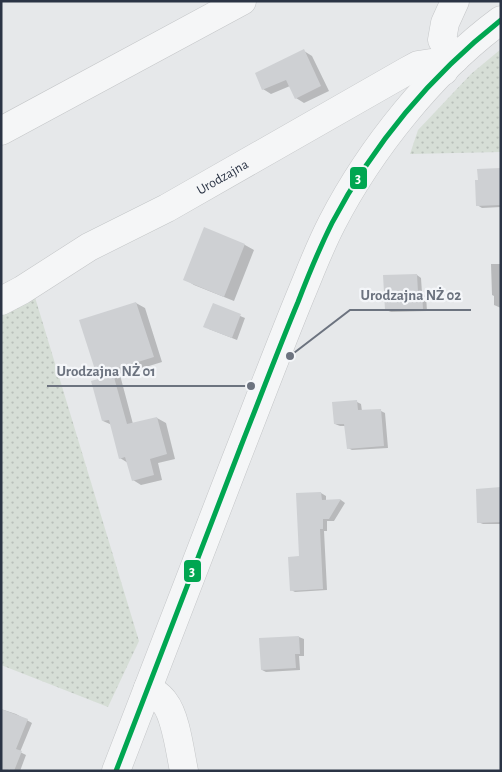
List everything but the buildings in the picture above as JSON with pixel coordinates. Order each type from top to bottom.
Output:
[{"type":"street","points":[[1,131],[242,1]]},
{"type":"street","points":[[449,65],[442,40],[445,23],[455,1]]},
{"type":"street","points":[[116,771],[288,324],[339,210],[382,144],[410,108],[471,43],[501,20]]},
{"type":"street","name":"Urodzajna","points":[[1,301],[89,248],[167,208],[418,65],[426,63],[449,65]]},
{"type":"street","points":[[148,688],[166,703],[172,714],[184,771]]},
{"type":"shaded area","points":[[501,49],[501,152],[410,154],[418,130],[471,74]]},
{"type":"shaded area","points":[[34,294],[139,641],[108,707],[1,665],[1,312]]},
{"type":"transit line","name":"3","points":[[116,771],[276,356],[332,223],[366,165],[406,112],[451,64],[501,20]]},
{"type":"place","name":"Urodzajna NŻ 02","points":[[290,356]]},
{"type":"place","name":"Urodzajna NŻ 01","points":[[251,386]]}]
